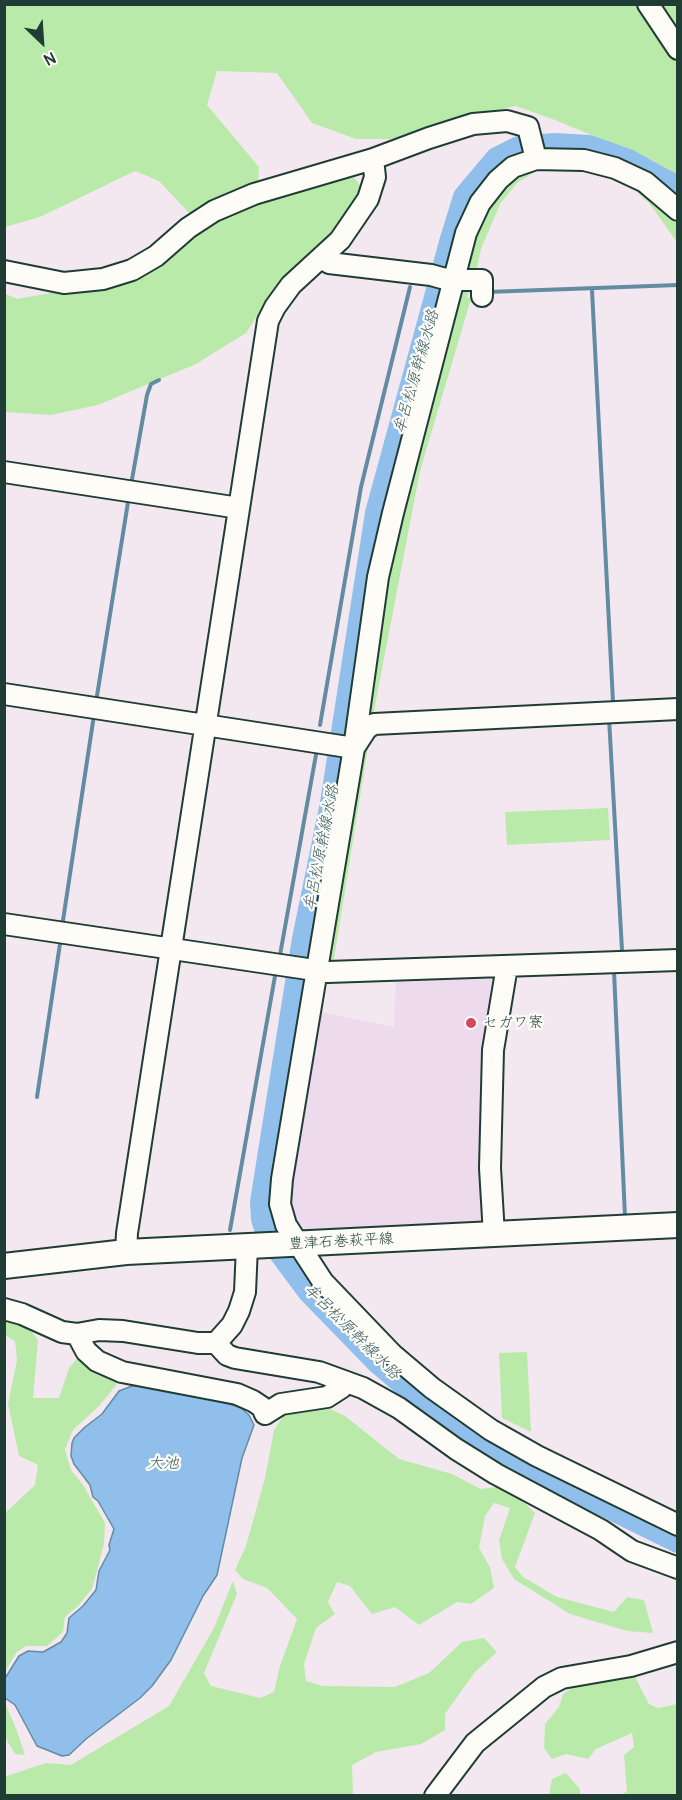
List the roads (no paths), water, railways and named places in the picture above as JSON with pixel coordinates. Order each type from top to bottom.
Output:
[{"type":"main road","name":"豊津石巻萩平線","points":[[4,1266],[126,1252],[678,1225]]},
{"type":"street","points":[[648,4],[657,21],[678,49]]},
{"type":"street","points":[[4,272],[64,283],[103,279],[132,270],[156,256],[188,228],[214,211],[254,194],[373,159],[473,124],[507,121],[528,127],[534,150]]},
{"type":"street","points":[[534,150],[615,168],[645,182],[678,210]]},
{"type":"street","points":[[534,150],[498,180],[480,203],[445,279],[424,392],[381,566],[344,746],[315,970],[280,1204],[293,1244],[323,1282],[393,1355],[432,1388],[491,1430],[519,1446],[678,1525]]},
{"type":"street","points":[[126,1252],[204,726],[268,321],[291,285],[340,240],[368,199],[375,177],[373,159]]},
{"type":"street","points":[[322,257],[329,263],[445,279],[482,280],[482,291]]},
{"type":"street","points":[[4,472],[239,508]]},
{"type":"street","points":[[4,694],[344,746],[374,724],[678,710]]},
{"type":"street","points":[[4,924],[315,970],[678,960]]},
{"type":"street","points":[[494,1235],[490,1168],[493,1050],[507,966]]},
{"type":"street","points":[[216,1343],[232,1325],[239,1311],[245,1292],[249,1246]]},
{"type":"street","points":[[4,1309],[22,1314],[62,1332],[77,1334],[99,1330],[123,1331],[198,1343],[216,1343],[227,1355],[235,1358],[318,1372],[363,1388],[399,1408],[476,1462],[601,1530],[632,1551],[678,1568]]},
{"type":"street","points":[[77,1334],[86,1351],[97,1361],[122,1372],[237,1394],[262,1407],[265,1414],[281,1404],[327,1397],[340,1388],[342,1381]]},
{"type":"street","points":[[435,1796],[475,1743],[544,1687],[562,1678],[631,1666],[678,1652]]},
{"type":"water","name":"大池","points":[[132,1386],[153,1386],[230,1404],[241,1408],[249,1415],[254,1425],[242,1458],[217,1575],[203,1596],[171,1660],[140,1698],[86,1739],[69,1755],[62,1756],[37,1746],[15,1705],[5,1698],[4,1680],[19,1656],[28,1651],[43,1652],[61,1642],[67,1633],[69,1618],[96,1590],[99,1571],[110,1550],[109,1545],[114,1529],[98,1501],[93,1497],[90,1485],[74,1464],[71,1456],[72,1443],[85,1427],[102,1414],[119,1391]]},
{"type":"waterway","name":"牟呂松原幹線水路","points":[[678,192],[670,184],[628,161],[589,147],[554,145],[519,148],[497,159],[465,197],[377,513],[332,803],[304,939],[262,1202],[263,1219],[269,1237],[310,1292],[377,1361],[422,1399],[507,1457],[678,1541]]},
{"type":"waterway","points":[[487,292],[678,285]]},
{"type":"waterway","points":[[320,725],[361,487],[410,287]]},
{"type":"waterway","points":[[592,290],[613,702]]},
{"type":"waterway","points":[[131,485],[147,395],[151,384],[159,380]]},
{"type":"waterway","points":[[96,702],[129,496]]},
{"type":"waterway","points":[[62,927],[94,715]]},
{"type":"waterway","points":[[609,718],[622,950]]},
{"type":"waterway","points":[[280,955],[317,749]]},
{"type":"waterway","points":[[37,1097],[61,937]]},
{"type":"waterway","points":[[614,971],[625,1217]]},
{"type":"waterway","points":[[230,1230],[275,976]]},
{"type":"place","name":"セガワ寮","points":[[471,1023]]}]
